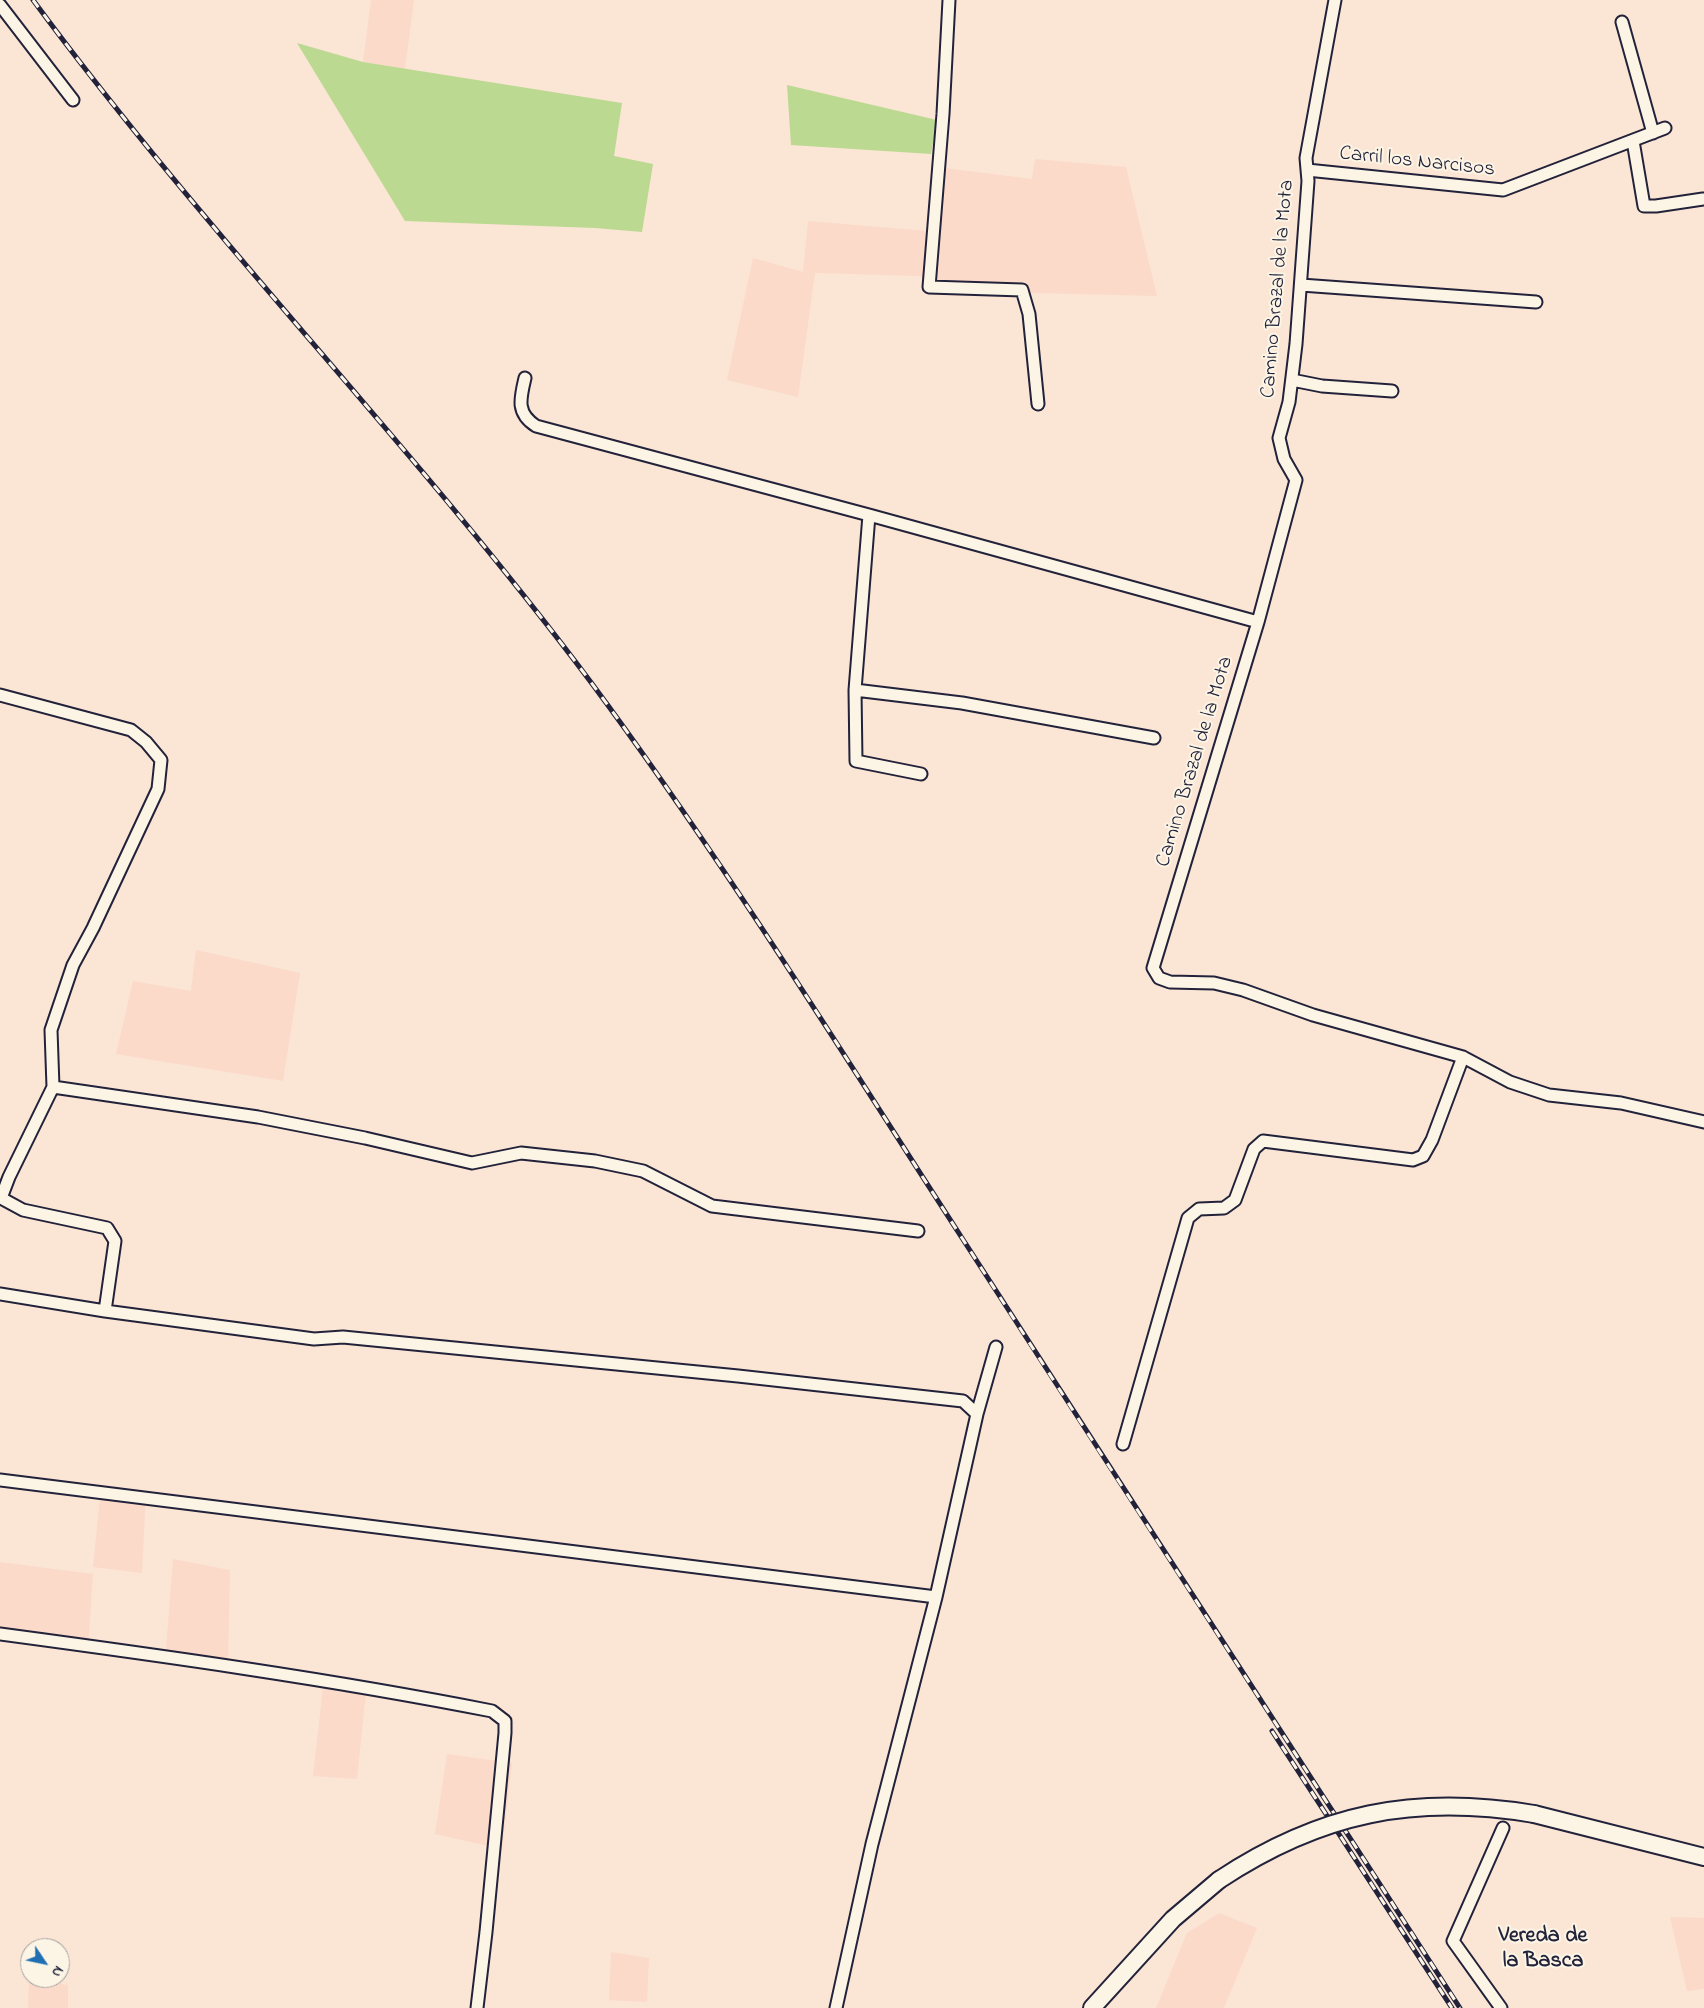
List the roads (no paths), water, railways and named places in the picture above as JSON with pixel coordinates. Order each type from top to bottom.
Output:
[{"type":"street","points":[[949,0],[943,114],[930,287],[1022,290],[1029,314],[1038,404]]},
{"type":"street","name":"Camino Brazal de la Mota","points":[[1335,0],[1306,158],[1301,285],[1292,380],[1289,402],[1279,438],[1284,459],[1296,480],[1258,622],[1153,968],[1159,978],[1170,982],[1214,983],[1243,990],[1313,1015],[1462,1057],[1510,1082],[1550,1095],[1621,1103],[1704,1122]]},
{"type":"street","points":[[0,5],[73,100]]},
{"type":"street","points":[[1622,22],[1653,133]]},
{"type":"street","name":"Carril los Narcisos","points":[[1307,170],[1503,190],[1665,128]]},
{"type":"street","points":[[1633,141],[1644,206],[1703,199]]},
{"type":"street","points":[[1301,285],[1536,302]]},
{"type":"street","points":[[525,378],[522,412],[525,419],[536,426],[1258,622]]},
{"type":"street","points":[[1292,380],[1322,386],[1392,391]]},
{"type":"street","points":[[869,515],[855,690],[856,761],[921,774]]},
{"type":"street","points":[[855,690],[962,702],[1154,738]]},
{"type":"street","points":[[0,695],[131,730],[146,742],[160,760],[158,789],[93,928],[73,965],[51,1030],[53,1086],[9,1177],[1,1198],[23,1210],[108,1228],[116,1241],[105,1311]]},
{"type":"street","points":[[1123,1444],[1188,1218],[1199,1209],[1224,1208],[1235,1200],[1254,1149],[1263,1141],[1412,1160],[1423,1156],[1432,1140],[1462,1057]]},
{"type":"street","points":[[53,1086],[258,1117],[365,1138],[472,1163],[521,1152],[595,1161],[643,1171],[712,1206],[918,1231]]},
{"type":"street","points":[[0,1294],[105,1311],[314,1339],[343,1337],[738,1376],[963,1401],[977,1414]]},
{"type":"street","points":[[836,2008],[872,1844],[936,1597],[977,1414],[996,1347]]},
{"type":"street","points":[[0,1480],[936,1597]]},
{"type":"street","points":[[0,1634],[151,1654],[434,1699],[492,1711],[500,1715],[505,1721],[486,1932],[477,2008]]},
{"type":"street","points":[[1092,2008],[1159,1933],[1219,1880],[1266,1852],[1334,1822],[1408,1808],[1456,1805],[1534,1814],[1704,1857]]},
{"type":"street","points":[[1501,2008],[1453,1941],[1503,1828]]},
{"type":"railway","points":[[33,0],[169,173],[523,594],[590,681],[639,749],[780,956],[1460,2008]]},
{"type":"railway","points":[[1272,1731],[1452,2008]]},
{"type":"district","name":"Vereda de la Basca","points":[[1543,1950]]}]
